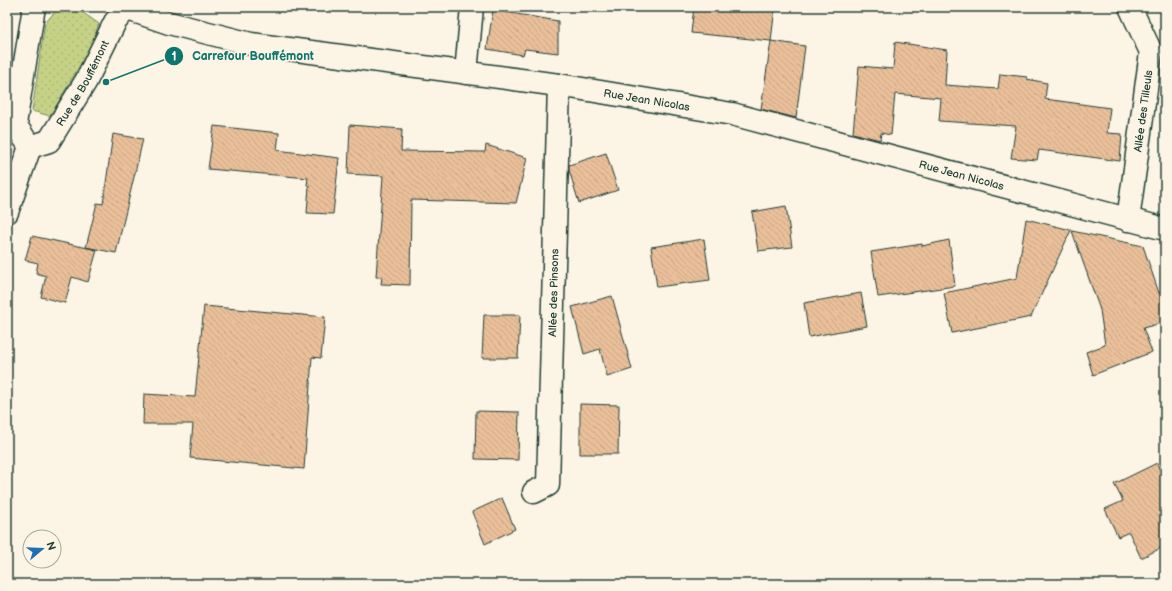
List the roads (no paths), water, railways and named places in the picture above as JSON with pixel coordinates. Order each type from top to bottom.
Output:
[{"type":"street","points":[[7,212],[30,147],[15,124],[34,7]]},
{"type":"street","points":[[466,73],[472,7]]},
{"type":"street","name":"Allée des Tilleuls","points":[[1128,220],[1151,52],[1130,7]]},
{"type":"street","name":"Rue de Bouffémont","points":[[30,147],[49,141],[86,81],[115,22],[124,8]]},
{"type":"street","name":"Rue Jean Nicolas","points":[[124,8],[169,23],[251,44],[559,85],[732,114],[1165,229]]},
{"type":"street","name":"Allée des Pinsons","points":[[534,492],[548,485],[559,85]]},
{"type":"place","name":"Carrefour Bouffémont","points":[[106,82]]}]
